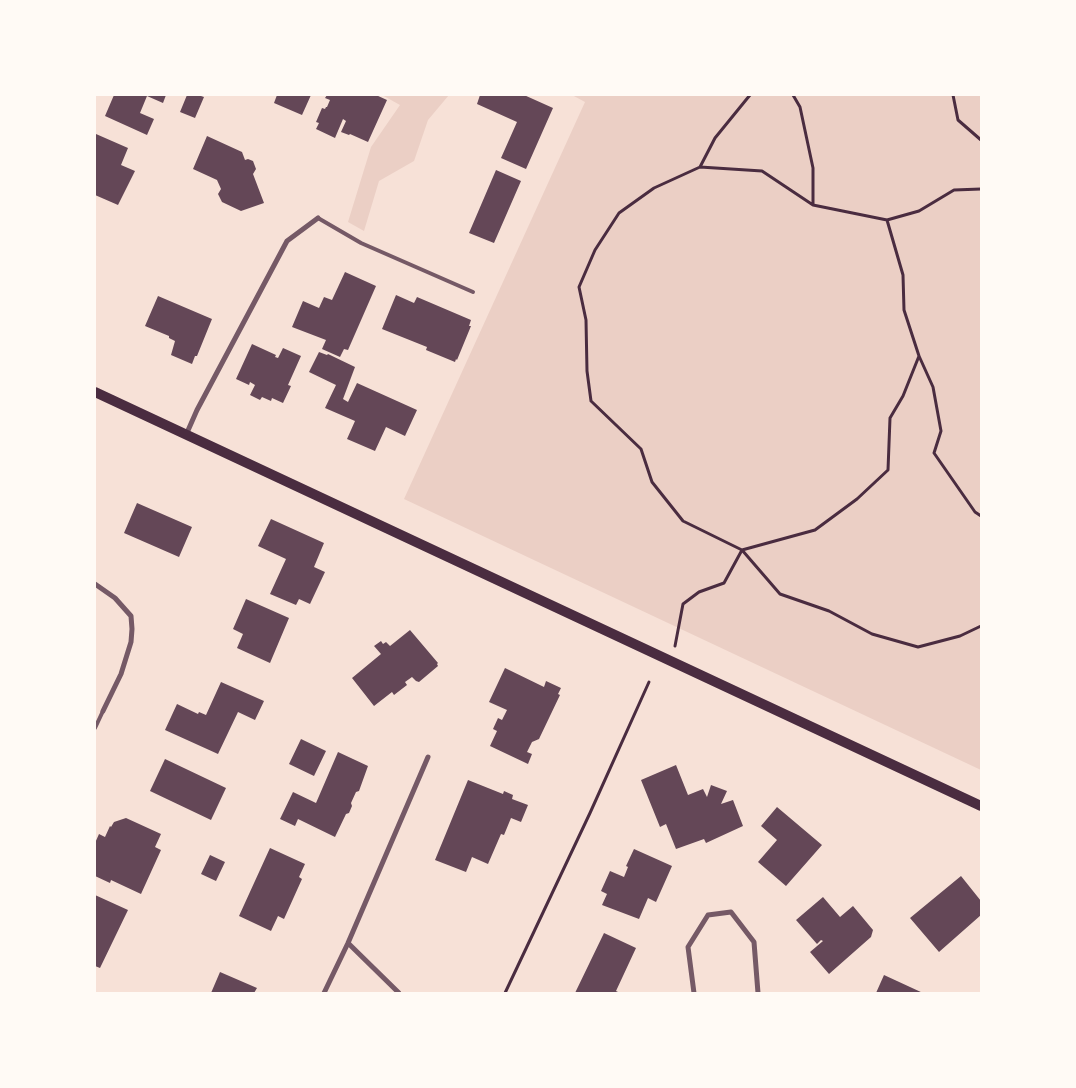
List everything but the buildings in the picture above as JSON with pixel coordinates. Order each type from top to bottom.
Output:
[{"type":"main road","points":[[95,392],[671,663],[981,806]]},
{"type":"street","points":[[186,435],[286,241],[318,218]]},
{"type":"street","points":[[95,584],[115,598],[131,616],[132,629],[131,642],[121,674],[103,711]]},
{"type":"street","points":[[324,993],[348,944],[428,757]]},
{"type":"street","points":[[694,993],[688,947],[708,915],[731,912],[754,942],[758,993]]},
{"type":"street","points":[[348,944],[399,993]]},
{"type":"lane","points":[[318,218],[361,243],[474,292]]},
{"type":"lane","points":[[95,728],[103,711]]},
{"type":"path","points":[[700,167],[715,138],[750,95]]},
{"type":"path","points":[[793,95],[800,108],[813,168],[813,205]]},
{"type":"path","points":[[953,95],[958,120],[981,140]]},
{"type":"path","points":[[981,189],[954,190],[919,211],[887,220],[813,205],[762,171],[700,167],[654,188],[619,213],[595,250],[579,287],[586,320],[587,371],[591,401],[640,449],[652,482],[683,521],[742,550],[780,594],[828,611],[872,634],[918,647],[960,636],[981,626]]},
{"type":"path","points":[[887,220],[902,275],[904,310],[919,356],[933,387],[940,431],[934,454],[975,512],[981,516]]},
{"type":"path","points":[[671,663],[683,604],[699,592],[724,583],[742,550],[815,530],[857,499],[888,470],[890,418],[903,396],[919,356]]},
{"type":"path","points":[[505,993],[650,682]]},
{"type":"shaded area","points":[[382,95],[449,95],[428,120],[414,161],[379,181],[364,231],[348,222],[371,147],[400,105]]},
{"type":"shaded area","points":[[572,95],[981,95],[981,770],[404,499],[585,102]]}]
